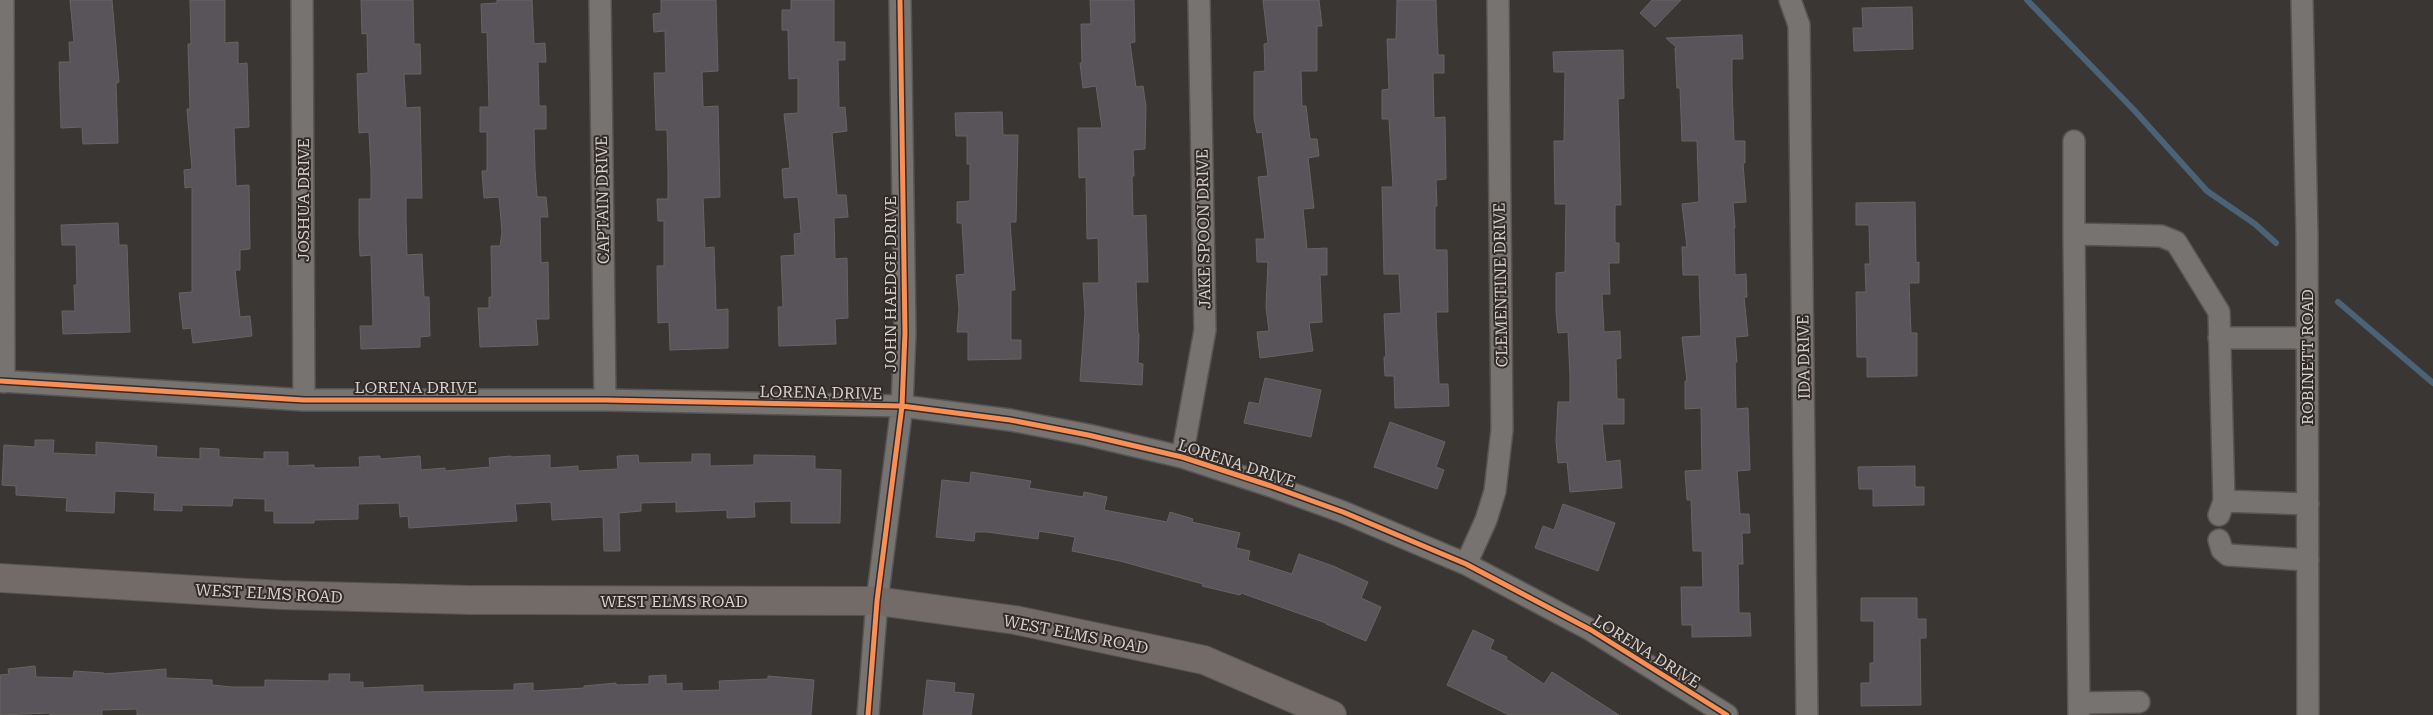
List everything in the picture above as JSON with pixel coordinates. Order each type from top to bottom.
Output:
[{"type":"main road","name":"WEST ELMS ROAD","points":[[0,578],[281,595],[470,600],[877,601],[1015,620],[1204,660],[1332,715]]},
{"type":"street","points":[[2,0],[2,382]]},
{"type":"street","name":"JOSHUA DRIVE","points":[[302,0],[304,400]]},
{"type":"street","name":"CAPTAIN DRIVE","points":[[600,0],[605,400]]},
{"type":"street","name":"JOHN HAEDGE DRIVE","points":[[868,715],[877,601],[902,406],[905,333],[900,0]]},
{"type":"street","name":"JAKE SPOON DRIVE","points":[[1182,457],[1204,330],[1200,0]]},
{"type":"street","name":"CLEMENTINE DRIVE","points":[[1466,564],[1486,520],[1495,490],[1502,430],[1498,0]]},
{"type":"street","name":"IDA DRIVE","points":[[1790,0],[1799,25],[1806,715]]},
{"type":"street","name":"ROBINETT ROAD","points":[[2302,0],[2307,338],[2308,715]]},
{"type":"street","points":[[2074,141],[2079,709],[2140,702]]},
{"type":"street","points":[[2074,234],[2161,236],[2176,242],[2219,312],[2221,508],[2308,504]]},
{"type":"street","points":[[2219,338],[2307,338]]},
{"type":"street","name":"LORENA DRIVE","points":[[2,382],[304,400],[605,400],[902,406],[1027,423],[1182,457],[1343,512],[1466,564],[1591,630],[1727,715]]},
{"type":"street","points":[[2219,540],[2222,550],[2228,555],[2308,560]]},
{"type":"building","points":[[70,0],[112,0],[119,82],[116,83],[118,143],[83,144],[82,127],[61,128],[59,62],[70,62],[69,42],[74,42]]},
{"type":"building","points":[[190,0],[225,0],[225,43],[238,42],[238,64],[247,63],[249,127],[234,128],[236,186],[249,185],[250,249],[240,250],[240,270],[235,270],[240,317],[250,316],[252,336],[193,343],[191,328],[183,329],[179,293],[192,292],[192,187],[185,188],[184,170],[192,169],[187,109],[190,109],[188,44],[191,44]]},
{"type":"building","points":[[361,0],[413,0],[414,44],[420,44],[421,74],[404,74],[406,108],[420,107],[422,198],[406,198],[406,219],[407,255],[422,254],[424,297],[429,297],[430,336],[420,337],[420,347],[361,349],[360,326],[373,326],[371,255],[360,256],[359,234],[359,199],[371,199],[369,132],[359,133],[357,74],[368,73],[367,33],[362,34]]},
{"type":"building","points":[[497,0],[532,0],[534,44],[545,43],[546,62],[538,62],[539,106],[546,106],[546,129],[534,129],[537,197],[546,197],[548,217],[540,217],[541,263],[548,262],[549,319],[536,319],[538,345],[480,347],[478,308],[489,308],[489,297],[492,297],[491,246],[500,246],[502,232],[499,197],[484,198],[482,171],[487,171],[487,132],[480,132],[480,107],[489,107],[487,32],[482,33],[481,4],[497,3]]},
{"type":"building","points":[[661,0],[716,0],[718,71],[702,72],[703,107],[718,106],[720,197],[703,198],[705,248],[714,247],[716,310],[728,309],[728,348],[670,350],[669,322],[658,323],[657,266],[664,266],[664,221],[658,221],[657,199],[668,199],[667,130],[656,130],[654,73],[666,73],[665,31],[654,32],[653,14],[661,13]]},
{"type":"building","points":[[791,0],[834,0],[834,42],[845,42],[845,60],[838,60],[839,108],[845,107],[847,131],[832,133],[837,195],[846,195],[848,217],[834,218],[835,259],[847,258],[848,318],[835,319],[836,344],[779,346],[778,307],[783,307],[781,256],[795,255],[794,234],[801,233],[798,197],[784,198],[782,169],[790,168],[784,114],[798,113],[798,78],[789,79],[788,30],[782,30],[782,10],[791,10]]},
{"type":"building","points":[[1090,0],[1134,0],[1135,42],[1130,43],[1136,87],[1143,86],[1146,107],[1145,149],[1133,150],[1134,176],[1132,176],[1133,216],[1146,215],[1148,282],[1136,282],[1139,334],[1138,363],[1143,364],[1142,385],[1080,381],[1085,313],[1083,283],[1099,283],[1098,238],[1087,239],[1086,177],[1079,178],[1078,128],[1102,128],[1096,86],[1083,88],[1080,63],[1082,63],[1081,24],[1091,24]]},
{"type":"building","points":[[1263,0],[1319,0],[1322,26],[1317,26],[1317,71],[1301,71],[1302,106],[1306,106],[1310,139],[1317,139],[1319,156],[1308,158],[1314,208],[1303,209],[1307,249],[1327,248],[1327,275],[1320,275],[1322,322],[1309,323],[1313,351],[1260,358],[1257,332],[1269,331],[1266,307],[1268,262],[1257,262],[1256,239],[1265,239],[1258,177],[1268,176],[1262,132],[1257,133],[1254,118],[1254,72],[1265,71],[1264,44],[1268,43]]},
{"type":"building","points":[[1397,0],[1436,0],[1438,55],[1444,55],[1444,73],[1433,73],[1434,118],[1445,117],[1446,179],[1436,180],[1435,250],[1447,250],[1448,312],[1436,312],[1439,384],[1448,384],[1449,406],[1395,408],[1394,376],[1385,376],[1384,314],[1401,313],[1399,274],[1384,274],[1382,187],[1393,187],[1389,119],[1382,119],[1382,90],[1389,89],[1387,39],[1396,39]]},
{"type":"building","points":[[1652,0],[1681,0],[1655,27],[1640,13]]},
{"type":"building","points":[[1912,7],[1913,49],[1854,51],[1853,28],[1863,28],[1862,8]]},
{"type":"building","points":[[1742,35],[1743,59],[1732,59],[1732,86],[1734,141],[1745,141],[1745,163],[1743,163],[1746,202],[1733,203],[1735,275],[1746,274],[1747,297],[1744,297],[1748,336],[1735,337],[1737,362],[1735,362],[1736,409],[1748,408],[1750,470],[1737,471],[1740,514],[1749,514],[1750,533],[1742,533],[1743,564],[1738,564],[1739,613],[1750,613],[1751,636],[1692,637],[1692,625],[1682,625],[1681,587],[1703,587],[1702,551],[1693,551],[1691,500],[1687,500],[1685,471],[1702,470],[1701,408],[1685,409],[1685,381],[1687,381],[1682,337],[1701,336],[1699,275],[1683,275],[1682,247],[1687,247],[1682,204],[1699,202],[1697,141],[1682,141],[1680,88],[1677,88],[1675,48],[1677,48],[1666,38]]},
{"type":"building","points":[[1623,50],[1624,98],[1618,99],[1621,205],[1615,205],[1615,243],[1619,243],[1619,263],[1609,263],[1610,294],[1602,294],[1604,332],[1620,331],[1621,358],[1616,359],[1617,399],[1624,399],[1624,424],[1602,424],[1606,462],[1620,460],[1622,488],[1570,492],[1567,462],[1558,463],[1556,441],[1558,402],[1570,402],[1570,376],[1568,332],[1558,333],[1556,311],[1556,273],[1565,272],[1566,204],[1555,204],[1554,141],[1564,141],[1565,72],[1554,72],[1553,52]]},
{"type":"building","points":[[1002,112],[1003,135],[1018,135],[1016,222],[1010,222],[1015,290],[1011,290],[1011,340],[1021,340],[1021,359],[968,360],[968,332],[957,332],[959,309],[956,275],[965,274],[962,223],[957,223],[957,202],[970,201],[970,164],[967,164],[967,136],[956,136],[955,113]]},
{"type":"building","points":[[1915,202],[1916,263],[1919,262],[1919,283],[1909,283],[1911,333],[1917,333],[1917,376],[1867,377],[1867,357],[1857,357],[1856,292],[1866,292],[1865,264],[1870,264],[1869,225],[1856,225],[1856,203]]},
{"type":"building","points":[[118,223],[119,245],[127,245],[130,332],[63,334],[62,311],[75,311],[74,285],[77,285],[76,245],[62,245],[61,225]]},
{"type":"building","points":[[1265,378],[1321,390],[1311,437],[1244,423],[1249,402],[1259,404]]},
{"type":"building","points":[[1390,422],[1445,442],[1436,467],[1444,470],[1437,489],[1374,467]]},
{"type":"building","points":[[35,440],[54,440],[53,453],[96,455],[96,442],[157,446],[156,457],[200,459],[200,448],[219,449],[219,457],[264,459],[264,452],[288,452],[288,466],[314,465],[314,468],[360,467],[359,457],[380,456],[380,459],[420,456],[421,470],[445,468],[445,471],[490,467],[489,458],[511,456],[550,455],[550,468],[578,466],[578,471],[618,469],[617,456],[638,455],[639,463],[692,462],[692,454],[710,454],[710,466],[754,465],[754,455],[815,456],[815,469],[841,470],[840,523],[791,523],[791,501],[754,502],[755,517],[727,518],[727,510],[676,512],[676,502],[641,503],[641,511],[619,513],[620,551],[604,551],[603,517],[552,520],[551,502],[515,504],[517,521],[409,528],[408,516],[400,517],[399,503],[358,504],[358,519],[314,520],[314,523],[274,523],[274,511],[265,511],[265,499],[233,498],[232,506],[182,505],[182,511],[154,510],[155,493],[115,491],[114,513],[66,511],[67,498],[16,495],[16,486],[2,485],[4,445],[35,447]]},
{"type":"building","points":[[1915,466],[1915,487],[1924,487],[1924,505],[1873,506],[1873,489],[1859,489],[1858,467]]},
{"type":"building","points":[[971,472],[1031,481],[1029,488],[1083,497],[1084,492],[1107,497],[1104,510],[1167,522],[1170,512],[1193,519],[1192,522],[1240,533],[1236,548],[1250,551],[1248,560],[1292,574],[1299,554],[1333,566],[1368,582],[1361,598],[1381,607],[1366,641],[1326,623],[1241,593],[1240,595],[1202,586],[1203,584],[1120,561],[1072,551],[1075,537],[1039,531],[1038,539],[987,532],[975,532],[974,541],[936,537],[942,480],[970,483]]},
{"type":"building","points":[[1563,504],[1615,523],[1598,571],[1535,548],[1543,526],[1554,530]]},
{"type":"building","points":[[1861,598],[1917,598],[1917,619],[1926,619],[1926,638],[1920,638],[1921,705],[1861,706],[1861,683],[1870,683],[1870,663],[1874,663],[1874,621],[1861,621]]},
{"type":"building","points":[[1473,630],[1494,640],[1490,649],[1507,657],[1506,659],[1544,684],[1552,672],[1619,715],[1509,715],[1447,685]]},
{"type":"building","points":[[35,666],[36,677],[73,678],[74,671],[104,674],[166,669],[166,678],[212,680],[212,685],[232,687],[265,687],[265,680],[329,681],[329,674],[350,674],[349,682],[363,682],[363,688],[423,685],[423,692],[514,690],[514,684],[533,683],[533,691],[584,688],[584,686],[616,683],[616,685],[649,684],[649,676],[666,675],[666,684],[682,683],[682,691],[720,690],[719,681],[768,679],[768,676],[814,680],[811,715],[137,715],[137,709],[102,710],[102,715],[50,715],[50,713],[0,715],[0,675],[9,674],[8,669]]},
{"type":"building","points":[[927,680],[955,683],[954,692],[974,694],[971,715],[923,715]]},
{"type":"waterway","points":[[2027,0],[2134,110],[2207,191],[2255,224],[2276,243]]},
{"type":"waterway","points":[[2338,302],[2433,383]]},
{"type":"cycle path","points":[[868,715],[877,601],[902,406],[905,333],[900,0]]},
{"type":"cycle path","points":[[0,381],[304,400],[605,400],[902,406],[1010,420],[1088,435],[1182,457],[1271,486],[1343,512],[1466,564],[1591,630],[1727,715]]}]
